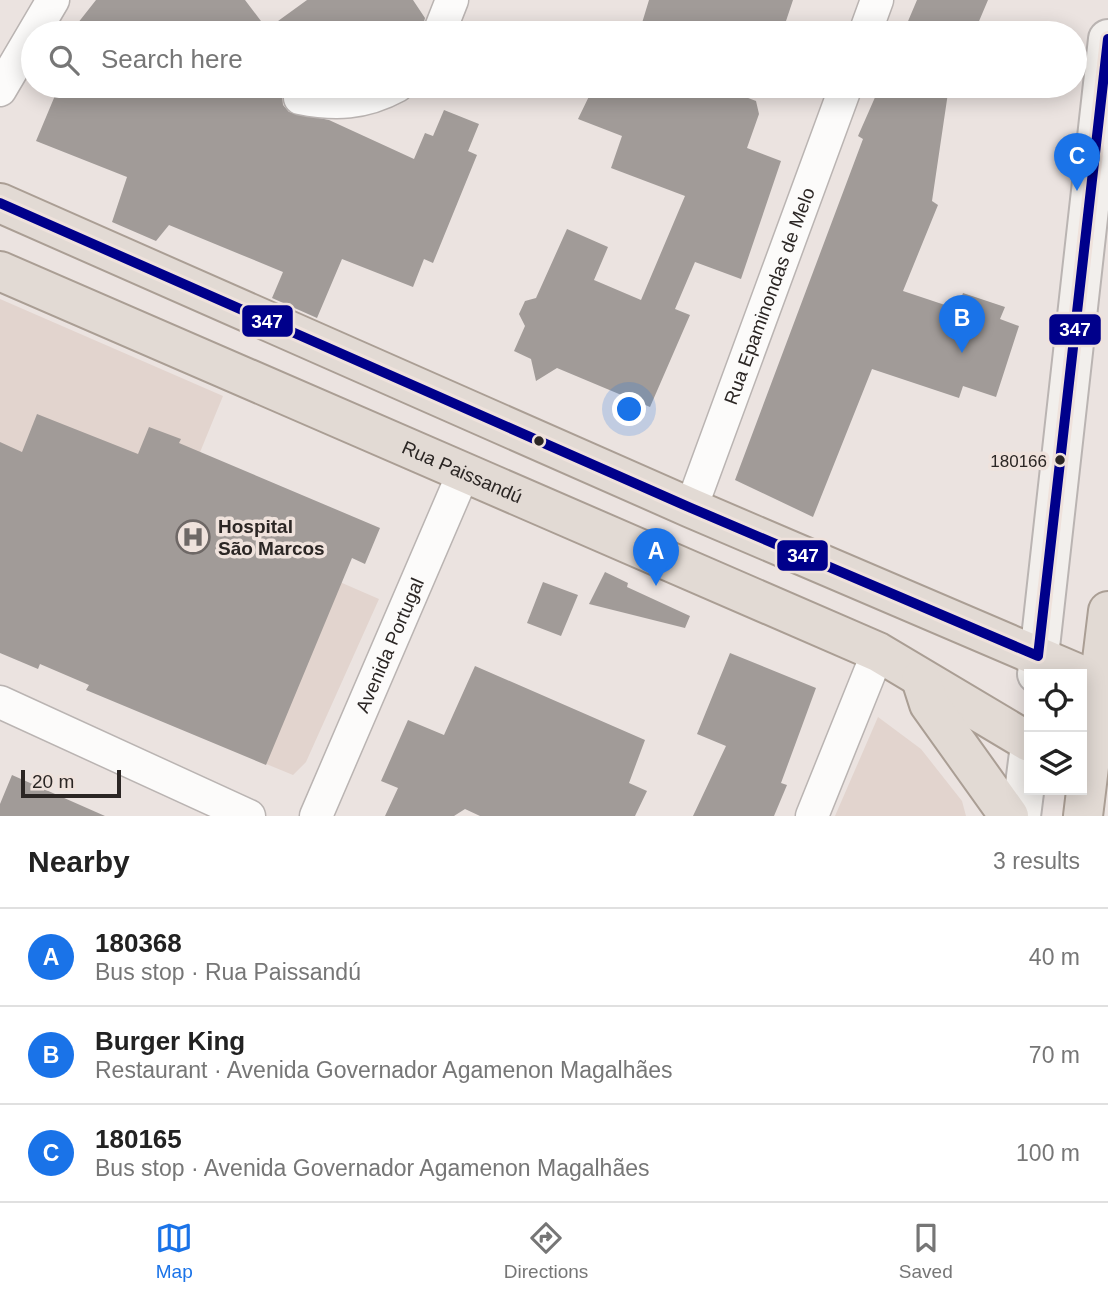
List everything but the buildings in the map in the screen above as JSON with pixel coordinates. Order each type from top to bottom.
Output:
[{"type":"highway","points":[[0,203],[691,508],[1037,665],[1092,681]]},
{"type":"highway","name":"Rua Paissandú","points":[[0,271],[878,652],[1024,739]]},
{"type":"highway","points":[[1087,792],[1092,681],[1108,611]]},
{"type":"highway","points":[[921,679],[929,704],[1009,816]]},
{"type":"main road","points":[[1037,665],[1108,38]]},
{"type":"main road","points":[[1021,816],[1024,792]]},
{"type":"street","points":[[41,21],[53,0]]},
{"type":"street","points":[[444,21],[452,0]]},
{"type":"street","points":[[869,21],[877,0]]},
{"type":"street","points":[[0,90],[21,54]]},
{"type":"street","points":[[299,98],[333,104],[366,98]]},
{"type":"street","name":"Rua Epaminondas de Melo","points":[[691,508],[842,98]]},
{"type":"street","name":"Avenida Portugal","points":[[316,816],[463,474]]},
{"type":"street","points":[[812,816],[878,652]]},
{"type":"street","points":[[0,702],[248,816]]},
{"type":"shaded area","name":"Hospital São Marcos","points":[[0,299],[223,396],[176,511],[379,599],[306,762],[293,775],[150,716],[0,472]]},
{"type":"shaded area","points":[[878,717],[921,749],[962,801],[966,816],[835,816]]},
{"type":"transit line","name":"347","points":[[0,203],[691,508],[1038,656],[1108,39]]},
{"type":"place","name":"180165","points":[[1077,191]]},
{"type":"place","name":"Burger King","points":[[962,353]]},
{"type":"place","name":"180166","points":[[1060,460]]},
{"type":"place","name":"Hospital São Marcos","points":[[193,537]]},
{"type":"place","name":"180368","points":[[656,586]]}]
